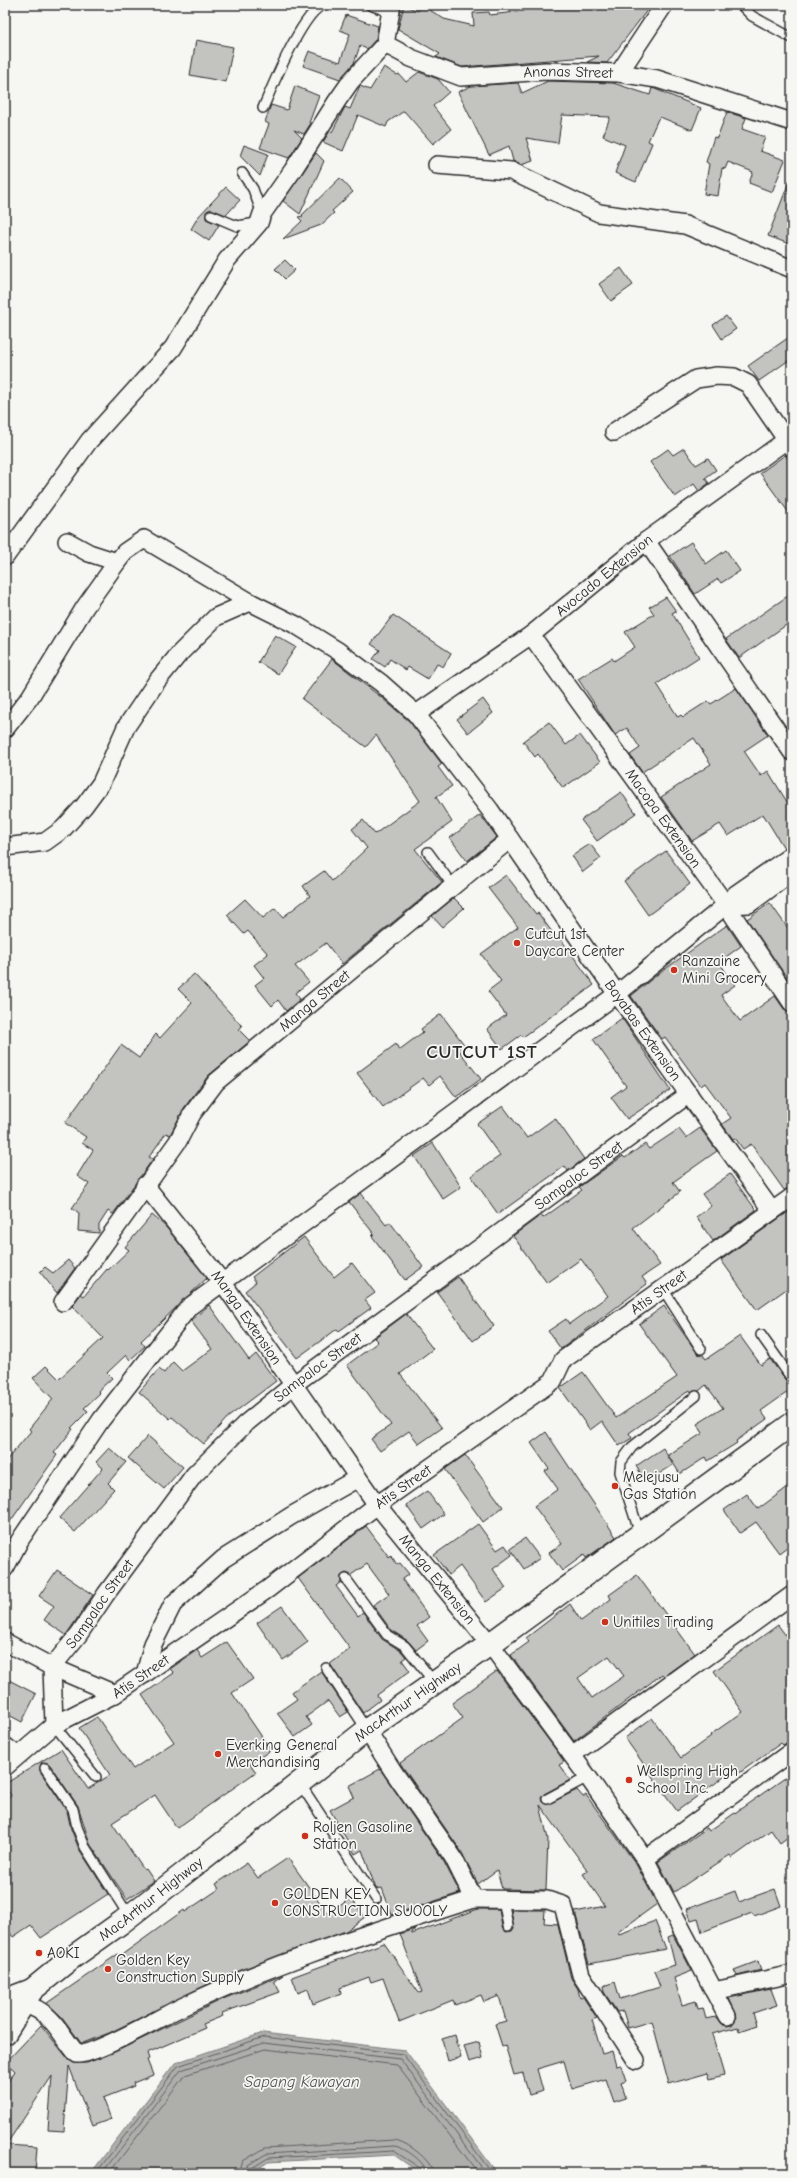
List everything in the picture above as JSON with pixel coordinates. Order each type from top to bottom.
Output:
[{"type":"highway","name":"MacArthur Highway","points":[[5,2033],[16,1997],[129,1916],[367,1730],[490,1644],[792,1424]]},
{"type":"street","points":[[619,73],[664,5]]},
{"type":"street","points":[[5,558],[89,441],[173,348],[227,260],[260,218],[351,81],[385,44],[391,8]]},
{"type":"street","name":"Anonas Street","points":[[385,44],[411,58],[461,77],[546,71],[619,73],[657,79],[792,122]]},
{"type":"street","points":[[437,165],[511,171],[599,213],[685,225],[792,269]]},
{"type":"street","points":[[614,432],[696,379],[717,376],[734,377],[748,384],[790,442]]},
{"type":"street","name":"Avocado Extension","points":[[416,714],[531,635],[646,541],[790,442]]},
{"type":"street","name":"Bayabas Extension","points":[[117,562],[125,552],[144,539],[250,602],[296,625],[338,651],[381,683],[416,714],[490,810],[617,994],[772,1211]]},
{"type":"street","points":[[5,729],[30,697],[85,607],[117,562],[89,553],[67,541]]},
{"type":"street","points":[[646,541],[792,752]]},
{"type":"street","points":[[216,617],[226,588]]},
{"type":"street","points":[[5,847],[45,842],[63,829],[101,783],[126,727],[179,654],[216,617],[250,602]]},
{"type":"street","name":"Macopa Extension","points":[[531,635],[726,905],[792,1004]]},
{"type":"street","name":"Manga Street","points":[[63,1302],[145,1185],[178,1141],[192,1114],[216,1082],[510,839]]},
{"type":"street","points":[[5,1568],[20,1540],[100,1420],[189,1307],[617,994],[726,905],[736,894],[792,855]]},
{"type":"street","points":[[726,905],[749,904],[792,872]]},
{"type":"street","name":"Sampaloc Street","points":[[52,1667],[79,1634],[106,1594],[194,1474],[245,1424],[293,1385],[688,1094]]},
{"type":"street","name":"Manga Extension","points":[[145,1185],[223,1282],[377,1505],[490,1644],[588,1777],[645,1859],[727,2016]]},
{"type":"street","name":"Atis Street","points":[[5,1767],[54,1725],[115,1694],[268,1589],[377,1505],[553,1381],[563,1360],[792,1197]]},
{"type":"street","points":[[145,1674],[153,1644],[173,1604],[223,1560],[291,1516],[358,1478]]},
{"type":"street","points":[[572,1755],[792,1595]]},
{"type":"street","points":[[5,1642],[52,1667],[115,1694]]},
{"type":"street","points":[[52,1667],[54,1725]]},
{"type":"street","points":[[367,1730],[393,1771],[453,1858],[474,1899]]},
{"type":"street","points":[[645,1859],[792,1751]]},
{"type":"street","points":[[16,1997],[38,2008],[50,2017],[77,2054],[82,2054],[100,2048],[184,2006],[255,1974],[474,1899],[548,1900],[563,1905],[581,1974],[636,2060]]},
{"type":"street","points":[[714,1991],[792,1974]]},
{"type":"lane","points":[[262,108],[303,23],[319,6],[323,5]]},
{"type":"lane","points":[[370,5],[391,8]]},
{"type":"lane","points":[[741,5],[752,16],[792,38]]},
{"type":"lane","points":[[210,215],[226,223],[237,226],[260,218],[253,188],[242,173]]},
{"type":"lane","points":[[428,852],[453,886]]},
{"type":"lane","points":[[663,1289],[701,1350]]},
{"type":"lane","points":[[761,1335],[792,1379]]},
{"type":"lane","points":[[640,1535],[620,1472],[621,1462],[632,1447],[696,1396]]},
{"type":"lane","points":[[346,1580],[388,1635],[405,1646],[434,1682]]},
{"type":"lane","points":[[326,1668],[367,1730]]},
{"type":"lane","points":[[54,1725],[96,1777]]},
{"type":"lane","points":[[5,1741],[22,1753]]},
{"type":"lane","points":[[45,1768],[73,1809],[77,1827],[85,1847],[129,1916]]},
{"type":"lane","points":[[548,1799],[588,1777]]},
{"type":"lane","points":[[299,1782],[376,1899]]},
{"type":"lane","points":[[503,1899],[508,1926]]},
{"type":"water","name":"Sapang Kawayan","points":[[263,2033],[405,2050],[497,2173],[420,2173],[394,2155],[268,2162],[252,2173],[91,2173],[175,2063]]},
{"type":"building","points":[[404,5],[418,11],[422,5],[444,19],[474,26],[473,13],[489,12],[490,15],[524,11],[525,5],[651,5],[607,63],[587,62],[599,56],[462,67],[436,57],[440,54],[398,29]]},
{"type":"building","points":[[346,15],[378,26],[376,39],[367,49],[360,46],[354,63],[340,79],[303,66],[309,51],[340,62],[350,34],[340,30]]},
{"type":"building","points":[[196,40],[233,47],[226,82],[190,75]]},
{"type":"building","points":[[384,67],[397,75],[399,74],[406,82],[419,72],[438,79],[449,92],[433,106],[451,129],[433,144],[404,111],[388,122],[386,127],[358,115],[343,151],[323,142],[330,131],[332,132],[345,107],[350,109],[360,86],[370,90]]},
{"type":"building","points":[[548,81],[613,83],[650,95],[652,88],[701,108],[692,130],[660,117],[658,119],[648,141],[652,143],[636,182],[615,173],[625,145],[603,136],[610,117],[562,115],[558,143],[526,138],[533,161],[521,165],[513,161],[509,146],[489,155],[458,92],[471,86],[518,83],[522,93]]},
{"type":"building","points":[[295,86],[319,96],[309,123],[311,123],[304,134],[294,130],[302,138],[289,158],[260,148],[269,124],[265,122],[271,105],[287,110]]},
{"type":"building","points":[[727,112],[746,118],[742,129],[765,137],[760,151],[785,160],[772,192],[749,183],[753,172],[728,162],[725,169],[722,168],[718,196],[704,194],[709,164],[706,162],[714,137],[717,138]]},
{"type":"building","points":[[244,145],[268,154],[260,176],[240,156]]},
{"type":"building","points":[[316,153],[324,161],[300,214],[283,201]]},
{"type":"building","points":[[791,177],[792,178],[792,245],[768,236]]},
{"type":"building","points":[[340,178],[353,192],[332,211],[334,213],[321,225],[283,239],[302,221],[298,217],[303,216],[302,215]]},
{"type":"building","points":[[226,187],[240,200],[226,215],[211,209],[206,212],[206,219],[219,225],[209,241],[191,229],[198,217]]},
{"type":"building","points":[[285,260],[295,270],[285,279],[275,269]]},
{"type":"building","points":[[621,268],[633,285],[611,301],[599,284]]},
{"type":"building","points":[[726,316],[736,329],[722,339],[713,325]]},
{"type":"building","points":[[792,335],[792,358],[759,381],[748,366]]},
{"type":"building","points":[[684,448],[696,465],[708,458],[716,470],[705,478],[709,483],[699,491],[694,484],[675,497],[650,462],[668,449],[673,455]]},
{"type":"building","points":[[785,455],[792,464],[792,517],[760,473]]},
{"type":"building","points":[[691,542],[706,564],[726,550],[740,571],[721,583],[718,579],[695,594],[670,556]]},
{"type":"building","points":[[792,593],[792,621],[739,658],[726,639]]},
{"type":"building","points":[[666,597],[676,611],[672,613],[699,657],[657,684],[678,717],[681,715],[683,717],[708,701],[711,704],[736,688],[768,735],[744,751],[761,776],[768,771],[792,810],[792,845],[784,848],[763,814],[728,836],[720,824],[692,841],[661,797],[711,764],[694,738],[642,772],[630,755],[640,748],[627,728],[615,735],[578,679],[612,658],[614,661],[635,647],[625,632],[654,614],[649,607]]},
{"type":"building","points":[[393,615],[451,653],[443,667],[437,664],[428,679],[408,667],[406,670],[390,659],[385,667],[373,659],[380,650],[371,644]]},
{"type":"building","points":[[275,635],[296,647],[278,674],[258,662]]},
{"type":"building","points":[[332,659],[409,721],[442,764],[438,767],[452,786],[436,797],[452,822],[415,849],[442,882],[342,964],[326,943],[295,966],[309,982],[295,993],[300,999],[286,1011],[278,1000],[272,1006],[255,985],[264,978],[254,965],[268,954],[248,931],[244,934],[227,915],[245,899],[263,918],[275,908],[283,917],[310,896],[303,886],[324,871],[332,881],[367,848],[352,829],[363,820],[375,834],[420,801],[376,735],[366,747],[302,699]]},
{"type":"building","points":[[483,699],[493,713],[468,733],[457,719]]},
{"type":"building","points":[[549,722],[566,745],[580,735],[600,762],[563,788],[538,754],[535,757],[523,741]]},
{"type":"building","points":[[621,792],[636,813],[597,841],[581,820]]},
{"type":"building","points":[[480,815],[497,837],[467,861],[450,838]]},
{"type":"building","points":[[590,844],[601,858],[583,872],[572,856]]},
{"type":"building","points":[[666,851],[690,884],[648,915],[624,881]]},
{"type":"building","points":[[506,875],[536,914],[538,913],[558,940],[560,938],[594,985],[523,1037],[521,1035],[502,1049],[487,1029],[506,1015],[488,991],[501,981],[481,954],[518,927],[488,888]]},
{"type":"building","points":[[454,898],[464,908],[442,927],[432,916]]},
{"type":"building","points":[[770,903],[792,934],[792,985],[747,919]]},
{"type":"building","points":[[727,925],[741,946],[719,962],[735,985],[721,995],[740,1021],[775,996],[784,1009],[792,1013],[792,1187],[784,1190],[751,1144],[743,1149],[735,1138],[733,1139],[722,1124],[731,1118],[705,1083],[701,1086],[665,1037],[662,1039],[631,996],[658,974]]},
{"type":"building","points":[[194,974],[242,1026],[239,1030],[250,1041],[208,1076],[184,1108],[170,1135],[166,1133],[149,1157],[153,1159],[113,1214],[108,1211],[99,1225],[99,1233],[78,1231],[79,1213],[72,1208],[89,1184],[77,1176],[93,1150],[82,1143],[86,1137],[65,1123],[121,1045],[139,1058],[156,1034],[160,1038],[192,1003],[178,989]]},
{"type":"building","points":[[441,1014],[466,1047],[460,1052],[481,1079],[456,1097],[440,1076],[429,1085],[423,1078],[383,1107],[357,1073],[396,1044],[399,1050],[423,1032],[421,1029]]},
{"type":"building","points":[[622,1018],[670,1090],[627,1119],[611,1097],[626,1086],[593,1039]]},
{"type":"building","points":[[503,1106],[527,1138],[555,1118],[584,1159],[568,1171],[565,1166],[498,1214],[471,1176],[500,1156],[477,1124]]},
{"type":"building","points":[[700,1128],[717,1151],[673,1182],[680,1192],[633,1228],[660,1265],[642,1277],[647,1284],[561,1349],[548,1331],[566,1319],[569,1324],[608,1296],[581,1259],[547,1283],[513,1236],[541,1215],[543,1218],[582,1190],[579,1187],[623,1156],[625,1158],[645,1144],[649,1149],[679,1129],[686,1138]]},
{"type":"building","points":[[433,1143],[461,1187],[443,1199],[414,1156]]},
{"type":"building","points":[[730,1174],[756,1210],[713,1241],[696,1217],[711,1206],[702,1194]]},
{"type":"building","points":[[361,1193],[386,1225],[390,1222],[423,1267],[405,1280],[372,1236],[374,1234],[349,1202]]},
{"type":"building","points":[[792,1209],[792,1285],[757,1310],[721,1260]]},
{"type":"building","points":[[152,1215],[165,1226],[207,1278],[141,1341],[145,1346],[130,1360],[126,1355],[107,1373],[112,1378],[98,1391],[100,1393],[84,1408],[88,1411],[71,1428],[73,1429],[54,1453],[57,1455],[5,1529],[5,1462],[31,1431],[29,1429],[53,1399],[33,1378],[46,1366],[59,1379],[103,1338],[72,1306],[81,1294],[84,1296],[107,1269],[108,1270],[129,1250],[125,1247]]},
{"type":"building","points":[[304,1237],[334,1277],[352,1263],[375,1293],[365,1300],[371,1308],[339,1331],[337,1329],[297,1358],[245,1291],[256,1282],[252,1277]]},
{"type":"building","points":[[68,1260],[75,1268],[57,1293],[40,1272],[45,1267],[53,1273]]},
{"type":"building","points":[[458,1277],[494,1326],[473,1341],[437,1292]]},
{"type":"building","points":[[209,1305],[249,1360],[256,1354],[276,1381],[227,1418],[204,1444],[172,1417],[170,1419],[139,1392],[159,1369],[164,1373],[173,1362],[182,1371],[212,1349],[191,1321]]},
{"type":"building","points":[[664,1306],[698,1354],[703,1355],[706,1359],[740,1336],[761,1365],[770,1359],[792,1389],[761,1411],[767,1419],[736,1441],[737,1443],[708,1461],[706,1457],[680,1474],[668,1455],[703,1433],[697,1424],[723,1408],[706,1385],[699,1391],[691,1392],[690,1390],[629,1433],[632,1438],[619,1446],[602,1421],[590,1430],[560,1388],[583,1372],[616,1418],[677,1377],[639,1324]]},
{"type":"building","points":[[406,1314],[433,1349],[400,1374],[442,1428],[419,1444],[409,1431],[380,1451],[371,1439],[391,1425],[347,1365],[378,1342],[374,1338]]},
{"type":"building","points":[[546,1432],[616,1537],[586,1558],[584,1555],[562,1571],[549,1553],[562,1544],[534,1506],[558,1489],[545,1471],[549,1469],[531,1443]]},
{"type":"building","points":[[148,1436],[183,1467],[164,1489],[128,1458]]},
{"type":"building","points":[[109,1448],[126,1462],[108,1483],[114,1489],[75,1532],[59,1518],[103,1468],[96,1462]]},
{"type":"building","points":[[663,1448],[673,1465],[646,1482],[636,1466]]},
{"type":"building","points":[[465,1455],[503,1507],[483,1522],[445,1469]]},
{"type":"building","points":[[792,1484],[792,1543],[779,1553],[756,1522],[740,1533],[724,1510],[747,1494],[758,1509]]},
{"type":"building","points":[[427,1491],[444,1514],[423,1529],[406,1505]]},
{"type":"building","points":[[478,1524],[497,1550],[505,1545],[512,1555],[493,1569],[506,1588],[486,1602],[460,1566],[449,1575],[434,1555]]},
{"type":"building","points":[[366,1526],[389,1557],[391,1555],[397,1565],[400,1563],[409,1574],[402,1579],[429,1617],[417,1626],[428,1641],[416,1650],[408,1641],[391,1630],[373,1605],[389,1594],[367,1564],[351,1575],[346,1573],[341,1576],[341,1582],[336,1586],[358,1616],[363,1612],[382,1639],[401,1651],[406,1657],[402,1660],[410,1671],[377,1695],[380,1700],[363,1713],[330,1664],[350,1649],[298,1578]]},
{"type":"building","points":[[525,1538],[540,1558],[524,1569],[510,1549]]},
{"type":"building","points":[[57,1570],[93,1595],[66,1635],[44,1620],[54,1606],[39,1596]]},
{"type":"building","points":[[637,1575],[695,1654],[664,1676],[662,1674],[574,1741],[511,1655],[529,1642],[526,1638],[570,1604],[581,1621],[611,1599],[609,1595]],"holes":[[[609,1656],[624,1676],[592,1698],[578,1678]]]},
{"type":"building","points":[[282,1606],[308,1642],[283,1660],[257,1623]]},
{"type":"building","points":[[778,1625],[792,1644],[792,1740],[783,1745],[781,1743],[738,1774],[735,1769],[677,1811],[625,1738],[652,1718],[681,1758],[711,1736],[710,1735],[743,1712],[714,1671]]},
{"type":"building","points":[[227,1642],[253,1679],[232,1693],[271,1750],[250,1764],[256,1772],[177,1828],[155,1795],[112,1823],[144,1870],[146,1869],[154,1881],[127,1899],[90,1844],[78,1806],[50,1765],[45,1762],[41,1763],[40,1771],[67,1811],[71,1829],[79,1849],[108,1894],[41,1938],[31,1925],[13,1937],[5,1926],[5,1800],[11,1796],[5,1784],[61,1749],[88,1789],[110,1775],[79,1728],[97,1717],[133,1769],[174,1742],[142,1695],[174,1673],[170,1669],[197,1650],[202,1658]]},
{"type":"building","points":[[321,1671],[348,1712],[340,1717],[328,1701],[306,1717],[312,1725],[295,1737],[277,1713],[297,1699],[292,1692]]},
{"type":"building","points":[[497,1671],[564,1762],[559,1765],[570,1780],[544,1794],[541,1798],[542,1802],[549,1804],[577,1790],[583,1797],[586,1795],[636,1864],[657,1904],[618,1932],[619,1934],[655,1921],[666,1949],[589,1964],[575,1912],[605,1906],[583,1874],[588,1871],[540,1805],[548,1839],[546,1890],[502,1889],[497,1870],[478,1884],[461,1851],[400,1763],[463,1718],[452,1703]]},
{"type":"building","points":[[5,1678],[36,1694],[22,1722],[5,1713]]},
{"type":"building","points":[[380,1769],[444,1862],[460,1893],[392,1915],[382,1888],[376,1889],[362,1850],[355,1854],[330,1810],[354,1797],[349,1786]]},
{"type":"building","points":[[792,1773],[792,1834],[780,1843],[771,1830],[732,1858],[730,1855],[674,1892],[658,1862],[707,1828],[709,1831]]},
{"type":"building","points":[[288,1858],[328,1914],[351,1898],[365,1917],[346,1931],[215,1981],[109,2033],[83,2043],[81,2043],[62,2017],[47,2003],[118,1954],[120,1956],[184,1910],[185,1912],[219,1889],[216,1884],[247,1863],[258,1878]]},
{"type":"building","points":[[775,1889],[781,1906],[754,1916],[752,1913],[702,1932],[698,1918],[691,1920],[687,1909],[735,1891],[739,1902]]},
{"type":"building","points":[[478,1909],[499,1909],[502,1927],[506,1932],[512,1931],[514,1928],[511,1910],[545,1910],[544,1923],[558,1924],[571,1978],[578,1989],[580,1998],[583,1997],[597,2018],[592,2020],[602,2054],[612,2051],[616,2066],[621,2065],[626,2081],[621,2083],[626,2098],[614,2102],[606,2079],[572,2089],[564,2061],[537,2069],[543,2091],[529,2095],[523,2073],[514,2075],[505,2045],[502,2046],[495,2024],[506,2021],[499,1996],[484,2002],[481,1995],[455,2005],[453,2000],[399,2022],[383,1978],[371,1982],[369,1977],[340,1988],[341,1993],[313,2004],[308,1989],[298,1993],[292,1977],[384,1943],[419,1993],[422,1992],[400,1934],[417,1928],[411,1932],[412,1934]]},
{"type":"building","points":[[673,1935],[692,1971],[674,1978],[682,2005],[696,2001],[698,2009],[703,2008],[706,2019],[716,2017],[721,2024],[727,2026],[732,2025],[737,2017],[729,1998],[771,1989],[777,2005],[753,2013],[757,2025],[739,2031],[738,2027],[712,2034],[724,2075],[710,2079],[708,2073],[669,2084],[652,2021],[628,2028],[623,2011],[617,2012],[604,1992],[603,1986],[615,1982],[620,1999],[660,1987],[654,1971],[675,1965],[668,1937]]},
{"type":"building","points":[[758,1961],[761,1970],[737,1976],[734,1970]]},
{"type":"building","points":[[283,1975],[274,1981],[280,1992],[222,2013],[223,2016],[203,2024],[205,2028],[147,2053],[149,2059],[147,2060],[153,2075],[133,2083],[134,2086],[103,2098],[111,2119],[92,2126],[69,2066],[64,2131],[48,2130],[52,2076],[6,2145],[37,2147],[35,2173],[5,2173],[5,2086],[15,2071],[6,2062],[41,2025],[69,2060],[74,2063],[87,2063],[117,2051],[223,1999]]},
{"type":"building","points":[[455,2035],[461,2057],[448,2061],[442,2039]]},
{"type":"building","points":[[479,2042],[483,2058],[469,2062],[464,2046]]},
{"type":"place","name":"Cutcut 1st Daycare Center","points":[[517,943]]},
{"type":"place","name":"Ranzaine Mini Grocery","points":[[674,970]]},
{"type":"place","name":"Melejusu Gas Station","points":[[615,1486]]},
{"type":"place","name":"Unitiles Trading","points":[[605,1622]]},
{"type":"place","name":"Everking General Merchandising","points":[[218,1754]]},
{"type":"place","name":"Wellspring High School Inc.","points":[[629,1780]]},
{"type":"place","name":"Roljen Gasoline Station","points":[[305,1836]]},
{"type":"place","name":"GOLDEN KEY CONSTRUCTION SUOOLY","points":[[275,1903]]},
{"type":"place","name":"AOKI","points":[[39,1953]]},
{"type":"place","name":"Golden Key Construction Supply","points":[[108,1969]]},
{"type":"district","name":"CUTCUT 1ST","points":[[482,1051]]}]
